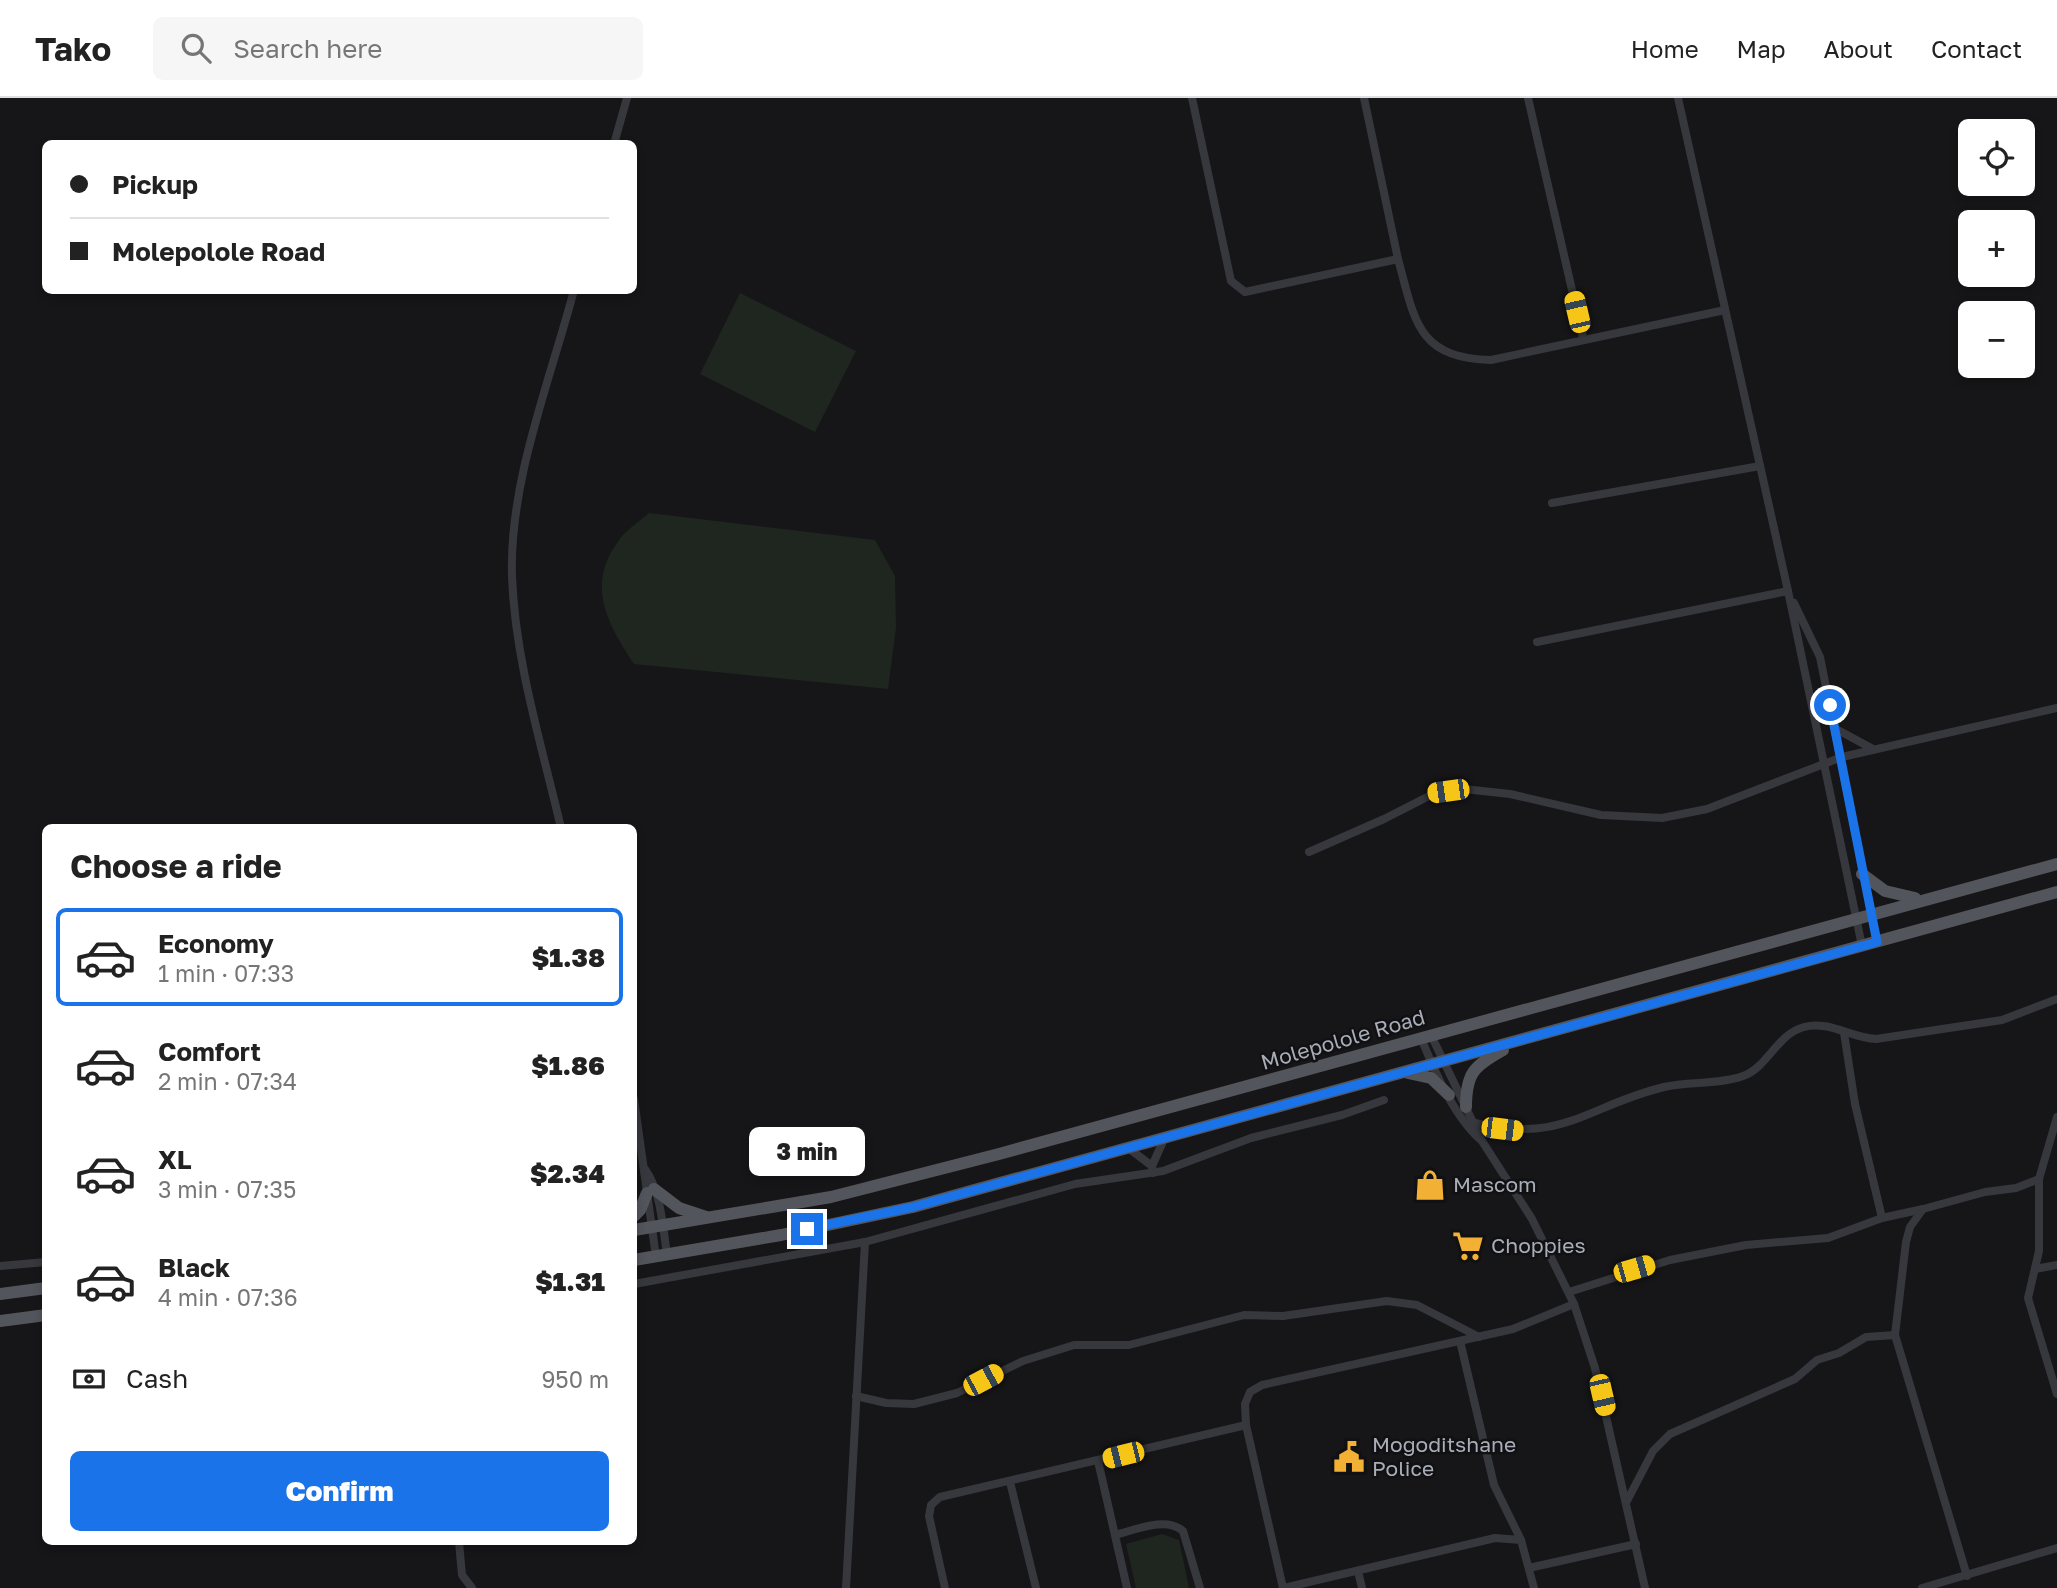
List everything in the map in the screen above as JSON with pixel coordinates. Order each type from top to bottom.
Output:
[{"type":"main road","name":"Molepolole Road","points":[[637,1230],[831,1197],[960,1164],[2057,864]]},
{"type":"main road","points":[[1862,874],[1885,891],[1923,899]]},
{"type":"main road","points":[[637,1260],[913,1207],[2057,892]]},
{"type":"main road","points":[[1466,1107],[1470,1075],[1480,1063],[1519,1042]]},
{"type":"main road","points":[[1398,1073],[1424,1075],[1437,1082],[1450,1095]]},
{"type":"main road","points":[[637,1213],[651,1191],[679,1208],[711,1219]]},
{"type":"main road","points":[[0,1294],[42,1289]]},
{"type":"main road","points":[[0,1321],[42,1316]]},
{"type":"street","points":[[615,140],[627,98]]},
{"type":"street","points":[[1192,98],[1231,282],[1245,292],[1398,259]]},
{"type":"street","points":[[1364,98],[1398,259],[1414,319],[1431,344],[1464,359],[1491,360],[1583,338],[1726,310]]},
{"type":"street","points":[[1528,98],[1583,338]]},
{"type":"street","points":[[1678,98],[1788,591],[1862,946]]},
{"type":"street","points":[[560,824],[518,636],[512,575],[518,488],[573,294]]},
{"type":"street","points":[[1552,503],[1760,466]]},
{"type":"street","points":[[1536,642],[1788,591]]},
{"type":"street","points":[[1788,591],[1820,657],[1877,942]]},
{"type":"street","points":[[1309,852],[1433,794],[1464,789],[1510,794],[1601,814],[1662,818],[1707,809],[1842,757],[2057,708]]},
{"type":"street","points":[[1836,729],[1874,750]]},
{"type":"street","points":[[1844,861],[1859,857]]},
{"type":"street","points":[[1475,1123],[1516,1131],[1562,1125],[1659,1088],[1743,1076],[1765,1062],[1790,1034],[1805,1027],[1824,1026],[1876,1040],[2002,1020],[2057,999]]},
{"type":"street","points":[[1844,1033],[1855,1104],[1882,1218]]},
{"type":"street","points":[[1426,1037],[1450,1095],[1472,1132],[1482,1141]]},
{"type":"street","points":[[1437,1062],[1466,1107],[1482,1141],[1532,1219],[1574,1304],[1595,1368],[1645,1588]]},
{"type":"street","points":[[637,1282],[865,1242],[1075,1184],[1153,1169],[1251,1138],[1342,1115],[1384,1100]]},
{"type":"street","points":[[2057,1117],[2039,1179],[2039,1251],[2029,1283],[2028,1298],[2057,1394]]},
{"type":"street","points":[[637,1118],[662,1256]]},
{"type":"street","points":[[1153,1169],[1166,1137]]},
{"type":"street","points":[[1127,1147],[1153,1169]]},
{"type":"street","points":[[1569,1292],[1670,1259],[1746,1245],[1828,1238],[1882,1218],[1985,1192],[2016,1188],[2039,1179]]},
{"type":"street","points":[[1923,1209],[1910,1227],[1906,1242],[1895,1335],[1967,1576]]},
{"type":"street","points":[[846,1588],[865,1242]]},
{"type":"street","points":[[0,1266],[42,1262]]},
{"type":"street","points":[[2035,1269],[2057,1265]]},
{"type":"street","points":[[856,1396],[886,1403],[914,1404],[957,1393],[1023,1361],[1074,1345],[1129,1345],[1244,1315],[1283,1316],[1387,1301],[1417,1305],[1479,1337]]},
{"type":"street","points":[[1521,1540],[1495,1538],[1283,1588],[1245,1424],[1245,1404],[1250,1392],[1262,1385],[1513,1329],[1574,1304]]},
{"type":"street","points":[[1627,1501],[1653,1451],[1670,1434],[1795,1379],[1817,1360],[1839,1353],[1866,1337],[1895,1335]]},
{"type":"street","points":[[1460,1341],[1494,1485],[1521,1540],[1534,1588]]},
{"type":"street","points":[[945,1588],[929,1516],[931,1505],[940,1497],[1245,1424]]},
{"type":"street","points":[[1098,1461],[1127,1588]]},
{"type":"street","points":[[1010,1482],[1036,1588]]},
{"type":"street","points":[[1115,1535],[1164,1524],[1178,1527],[1183,1531],[1200,1588]]},
{"type":"street","points":[[1529,1568],[1636,1544]]},
{"type":"street","points":[[459,1545],[462,1576],[472,1588]]},
{"type":"street","points":[[1922,1588],[2057,1548]]},
{"type":"street","points":[[1358,1571],[1362,1588]]},
{"type":"shaded area","points":[[740,293],[856,351],[815,432],[700,374]]},
{"type":"shaded area","points":[[649,513],[875,540],[895,576],[896,628],[888,689],[634,664],[609,620],[602,590],[603,575],[608,559],[620,539]]},
{"type":"shaded area","points":[[1162,1534],[1179,1540],[1189,1588],[1136,1588],[1126,1544]]},
{"type":"place","name":"Mascom","points":[[1430,1185]]},
{"type":"place","name":"Choppies","points":[[1468,1246]]},
{"type":"place","name":"Mogoditshane Police","points":[[1349,1457]]},
{"type":"route","points":[[807,1229],[913,1207],[1877,942],[1830,705]]}]
